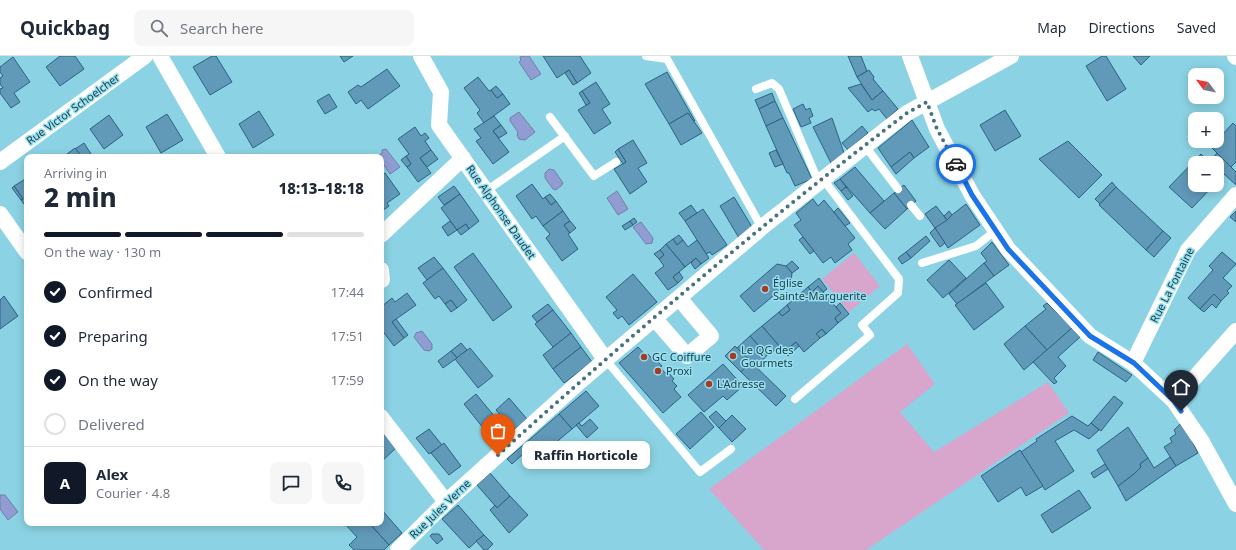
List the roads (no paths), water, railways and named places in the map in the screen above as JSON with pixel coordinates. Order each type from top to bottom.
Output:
[{"type":"street","name":"Rue Victor Schoelcher","points":[[0,162],[145,56]]},
{"type":"street","points":[[160,56],[216,154]]},
{"type":"street","name":"Rue Alphonse Daudet","points":[[421,56],[441,92],[439,125],[605,359]]},
{"type":"street","points":[[910,56],[937,129],[972,195],[1008,249],[1090,336],[1134,363],[1174,401],[1202,442],[1236,504]]},
{"type":"street","name":"Rue Jules Verne","points":[[398,550],[446,502],[605,359],[655,319],[762,228],[907,113],[1011,56]]},
{"type":"street","points":[[384,232],[463,158]]},
{"type":"street","name":"Rue La Fontaine","points":[[1134,363],[1188,250],[1236,196]]},
{"type":"street","points":[[0,214],[24,248]]},
{"type":"street","points":[[655,319],[687,356],[711,336],[679,298]]},
{"type":"street","points":[[1174,401],[1236,331]]},
{"type":"street","points":[[384,421],[446,502]]},
{"type":"lane","points":[[646,56],[667,59],[762,228]]},
{"type":"lane","points":[[756,89],[772,83],[778,89],[821,181],[899,279],[898,293],[862,325],[870,335],[795,399]]},
{"type":"lane","points":[[550,117],[594,176],[616,162]]},
{"type":"lane","points":[[486,192],[565,136]]},
{"type":"lane","points":[[865,146],[898,189]]},
{"type":"lane","points":[[911,205],[920,216]]},
{"type":"lane","points":[[922,263],[976,246],[996,230]]},
{"type":"lane","points":[[605,359],[700,472],[731,449]]},
{"type":"water","points":[[529,56],[541,74],[531,80],[519,62],[521,60],[520,57]]},
{"type":"water","points":[[519,112],[535,132],[525,140],[519,139],[517,135],[518,132],[510,121],[510,118]]},
{"type":"water","points":[[386,149],[400,167],[390,174],[384,165],[384,154],[381,154],[382,150]]},
{"type":"water","points":[[549,169],[554,170],[563,183],[556,190],[553,189],[545,178],[545,173]]},
{"type":"water","points":[[617,191],[628,209],[618,215],[607,198]]},
{"type":"water","points":[[641,222],[653,238],[652,243],[646,244],[633,227]]},
{"type":"water","points":[[422,331],[432,344],[432,349],[429,351],[424,350],[414,337],[416,333]]},
{"type":"water","points":[[0,495],[5,495],[18,512],[8,520],[0,509]]},
{"type":"place","name":"Église Sainte-Marguerite","points":[[765,289]]},
{"type":"place","name":"Le QG des Gourmets","points":[[733,356]]},
{"type":"place","name":"GC Coiffure","points":[[644,357]]},
{"type":"place","name":"Proxi","points":[[658,371]]},
{"type":"place","name":"L'Adresse","points":[[709,384]]},
{"type":"place","name":"Raffin Horticole","points":[[498,455]]}]
